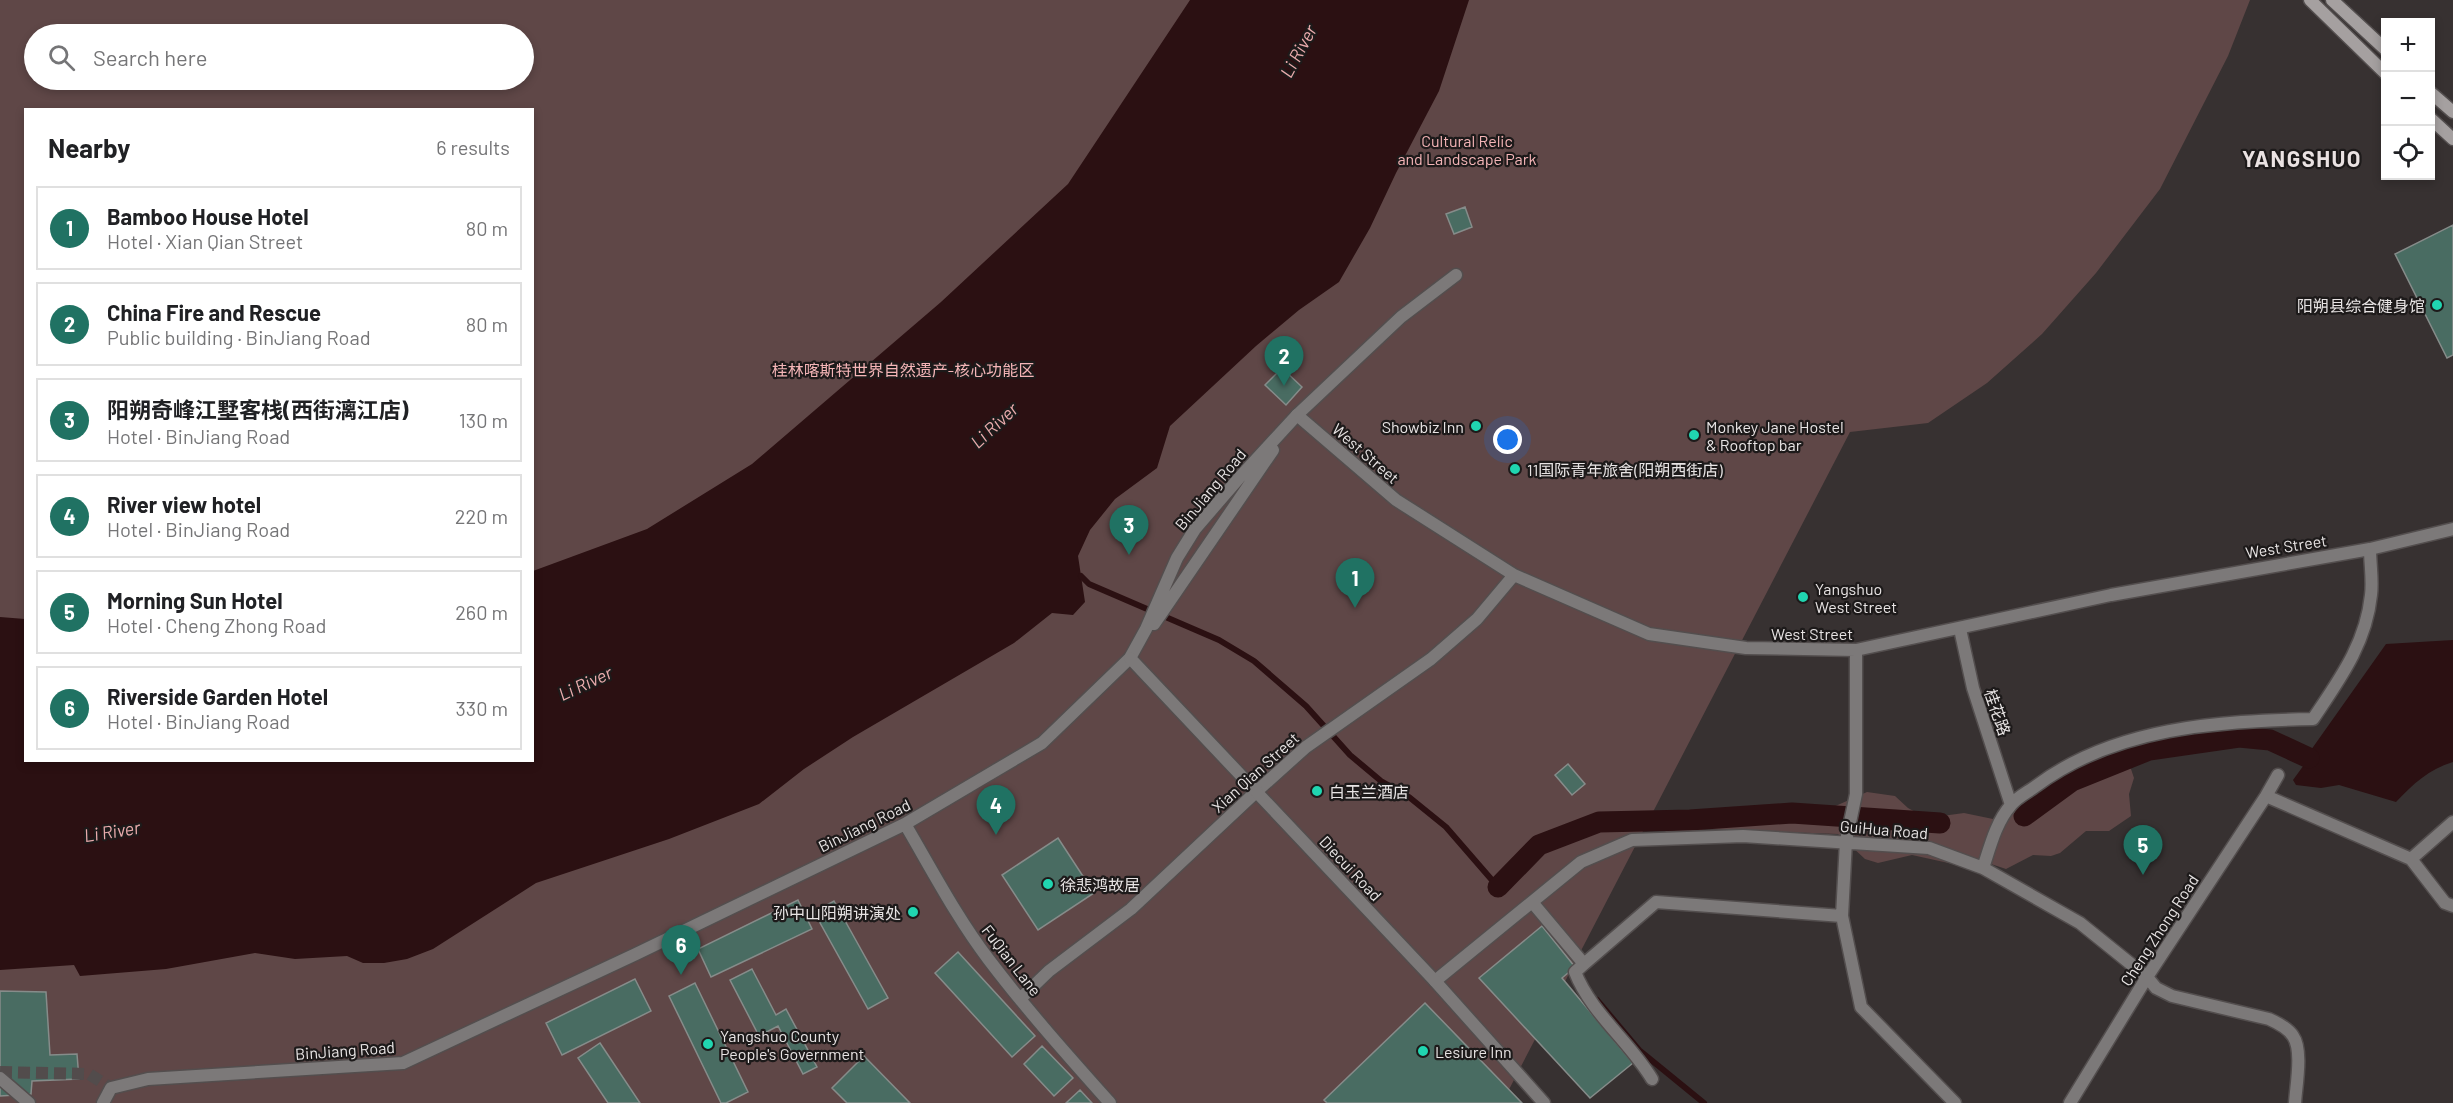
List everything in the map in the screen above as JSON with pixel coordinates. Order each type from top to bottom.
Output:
[{"type":"main road","points":[[2310,0],[2383,72]]},
{"type":"main road","points":[[2332,0],[2381,46]]},
{"type":"main road","points":[[2435,96],[2453,112]]},
{"type":"main road","points":[[2435,123],[2453,139]]},
{"type":"street","name":"BinJiang Road","points":[[103,1103],[111,1088],[148,1079],[403,1063],[905,824],[1042,743],[1130,658],[1146,629],[1177,558],[1195,529],[1297,415],[1401,317],[1456,275]]},
{"type":"street","name":"West Street","points":[[1297,415],[1396,500],[1514,575],[1649,634],[1746,648],[1856,650],[2111,595],[2370,549],[2453,529]]},
{"type":"street","points":[[1297,415],[1130,658],[1542,1100]]},
{"type":"street","points":[[1983,868],[1995,833],[2011,805],[2053,773],[2104,749],[2194,726],[2313,719],[2355,655],[2365,629],[2372,594],[2370,549]]},
{"type":"street","name":"Xian Qian Street","points":[[1020,999],[1049,971],[1131,909],[1306,747],[1431,659],[1477,619],[1514,575]]},
{"type":"street","name":"桂花路","points":[[1960,629],[1973,688],[2011,805]]},
{"type":"street","points":[[1856,650],[1856,794],[1846,842],[1842,916],[1861,1007],[1955,1103]]},
{"type":"street","name":"Diecui Road","points":[[1130,658],[1435,981],[1542,1100]]},
{"type":"street","name":"Cheng Zhong Road","points":[[2070,1103],[2147,977],[2278,775]]},
{"type":"street","points":[[2266,796],[2411,859],[2445,903],[2453,906]]},
{"type":"street","points":[[2411,859],[2453,822]]},
{"type":"street","name":"FuQian Lane","points":[[905,824],[988,960],[1110,1103]]},
{"type":"street","name":"GuiHua Road","points":[[1435,981],[1581,862],[1632,840],[1743,836],[1929,848],[1983,868],[2080,923],[2147,977],[2156,988],[2172,996],[2269,1019],[2292,1034],[2298,1046],[2295,1103]]},
{"type":"street","points":[[1652,1079],[1582,991],[1575,972],[1656,902],[1842,916]]},
{"type":"street","points":[[1530,904],[1584,964]]},
{"type":"street","points":[[0,1078],[29,1103]]},
{"type":"green space","points":[[0,0],[2250,0],[2228,56],[2160,189],[2096,273],[2042,334],[1987,383],[1928,423],[1850,432],[1502,1103],[0,1103]]},
{"type":"green space","points":[[2115,755],[2131,769],[2134,778],[2129,794],[2131,816],[2109,831],[2086,831],[2060,853],[2051,856],[2033,855],[2006,869],[1973,858],[1953,864],[1912,855],[1878,863],[1865,859],[1838,834],[1705,829],[1667,833],[1662,828],[1665,825],[1779,819],[1831,808],[1867,792],[1895,796],[1919,814],[1942,816],[1964,813],[1993,819],[2017,811],[2055,785]]},
{"type":"water","name":"Li River","points":[[1190,0],[1469,0],[1439,91],[1370,228],[1339,282],[1299,310],[1256,346],[1170,426],[1157,468],[1115,499],[1090,530],[1078,556],[1085,602],[1073,615],[1052,613],[1014,643],[853,737],[804,769],[759,804],[669,839],[536,883],[433,949],[407,959],[384,963],[363,963],[347,956],[295,959],[255,953],[166,969],[80,976],[74,965],[0,970],[0,617],[24,619],[24,762],[534,762],[534,571],[647,529],[752,464],[941,302],[1068,184]]},
{"type":"water","points":[[2453,640],[2453,762],[2422,778],[2396,802],[2339,785],[2321,788],[2296,785],[2293,780],[2309,758],[2311,750],[2386,644]]},
{"type":"building","points":[[1465,207],[1472,227],[1454,234],[1446,214]]},
{"type":"building","name":"阳朔县综合健身馆","points":[[2453,225],[2453,355],[2447,358],[2395,254]]},
{"type":"building","points":[[1282,368],[1302,387],[1286,405],[1265,385]]},
{"type":"building","points":[[1568,764],[1585,784],[1572,795],[1555,775]]},
{"type":"building","name":"徐悲鸿故居","points":[[1058,838],[1094,893],[1038,930],[1002,875]]},
{"type":"building","points":[[798,900],[812,929],[711,977],[698,949]]},
{"type":"building","points":[[834,901],[888,998],[868,1009],[814,912]]},
{"type":"building","points":[[1542,926],[1575,967],[1562,978],[1633,1063],[1590,1098],[1479,978]]},
{"type":"building","points":[[958,952],[1035,1036],[1012,1057],[935,973]]},
{"type":"building","name":"Yangshuo County People's Government","points":[[752,969],[776,1015],[786,1009],[817,1067],[803,1074],[778,1026],[759,1036],[730,980]]},
{"type":"building","points":[[635,979],[651,1011],[562,1055],[546,1023]]},
{"type":"building","name":"Yangshuo County People's Government","points":[[695,983],[748,1092],[726,1103],[721,1103],[669,996]]},
{"type":"building","points":[[0,991],[46,992],[50,1055],[77,1054],[79,1079],[32,1081],[31,1094],[0,1096]]},
{"type":"building","name":"Lesiure Inn","points":[[1425,1003],[1522,1103],[1327,1103],[1324,1100]]},
{"type":"building","points":[[600,1043],[640,1103],[608,1103],[578,1058]]},
{"type":"building","points":[[1042,1046],[1073,1078],[1054,1096],[1024,1064]]},
{"type":"building","name":"Yangshuo County People's Government","points":[[864,1056],[910,1103],[847,1103],[832,1088]]},
{"type":"building","points":[[1080,1090],[1092,1103],[1066,1103]]},
{"type":"waterway","points":[[1081,576],[1089,584],[1219,640],[1254,661],[1306,706],[1350,755],[1381,781],[1409,797],[1446,827],[1498,887]]},
{"type":"waterway","points":[[2024,816],[2072,781],[2149,750],[2239,737],[2270,740],[2309,758]]},
{"type":"waterway","points":[[1498,887],[1539,845],[1599,822],[1690,820],[1792,813],[1940,823]]},
{"type":"waterway","points":[[1597,1000],[1639,1050],[1704,1103]]},
{"type":"tunnel","points":[[0,1072],[89,1074],[111,1088]]},
{"type":"place","name":"阳朔县综合健身馆","points":[[2437,305]]},
{"type":"place","name":"China Fire and Rescue","points":[[1284,386]]},
{"type":"place","name":"Showbiz Inn","points":[[1476,426]]},
{"type":"place","name":"Monkey Jane Hostel & Rooftop bar","points":[[1694,435]]},
{"type":"place","name":"11国际青年旅舍(阳朔西街店)","points":[[1515,469]]},
{"type":"place","name":"阳朔奇峰江墅客栈(西街漓江店)","points":[[1129,555]]},
{"type":"place","name":"Yangshuo West Street","points":[[1803,597]]},
{"type":"place","name":"Bamboo House Hotel","points":[[1355,608]]},
{"type":"place","name":"白玉兰酒店","points":[[1317,791]]},
{"type":"place","name":"River view hotel","points":[[996,835]]},
{"type":"place","name":"Morning Sun Hotel","points":[[2143,875]]},
{"type":"place","name":"徐悲鸿故居","points":[[1048,884]]},
{"type":"place","name":"孙中山阳朔讲演处","points":[[913,912]]},
{"type":"place","name":"Riverside Garden Hotel","points":[[681,975]]},
{"type":"place","name":"Yangshuo County People's Government","points":[[708,1044]]},
{"type":"place","name":"Lesiure Inn","points":[[1423,1051]]},
{"type":"district","name":"YANGSHUO","points":[[2302,158]]},
{"type":"park label","name":"Cultural Relic and Landscape Park","points":[[1467,149]]},
{"type":"park label","name":"桂林喀斯特世界自然遗产-核心功能区","points":[[903,369]]}]
